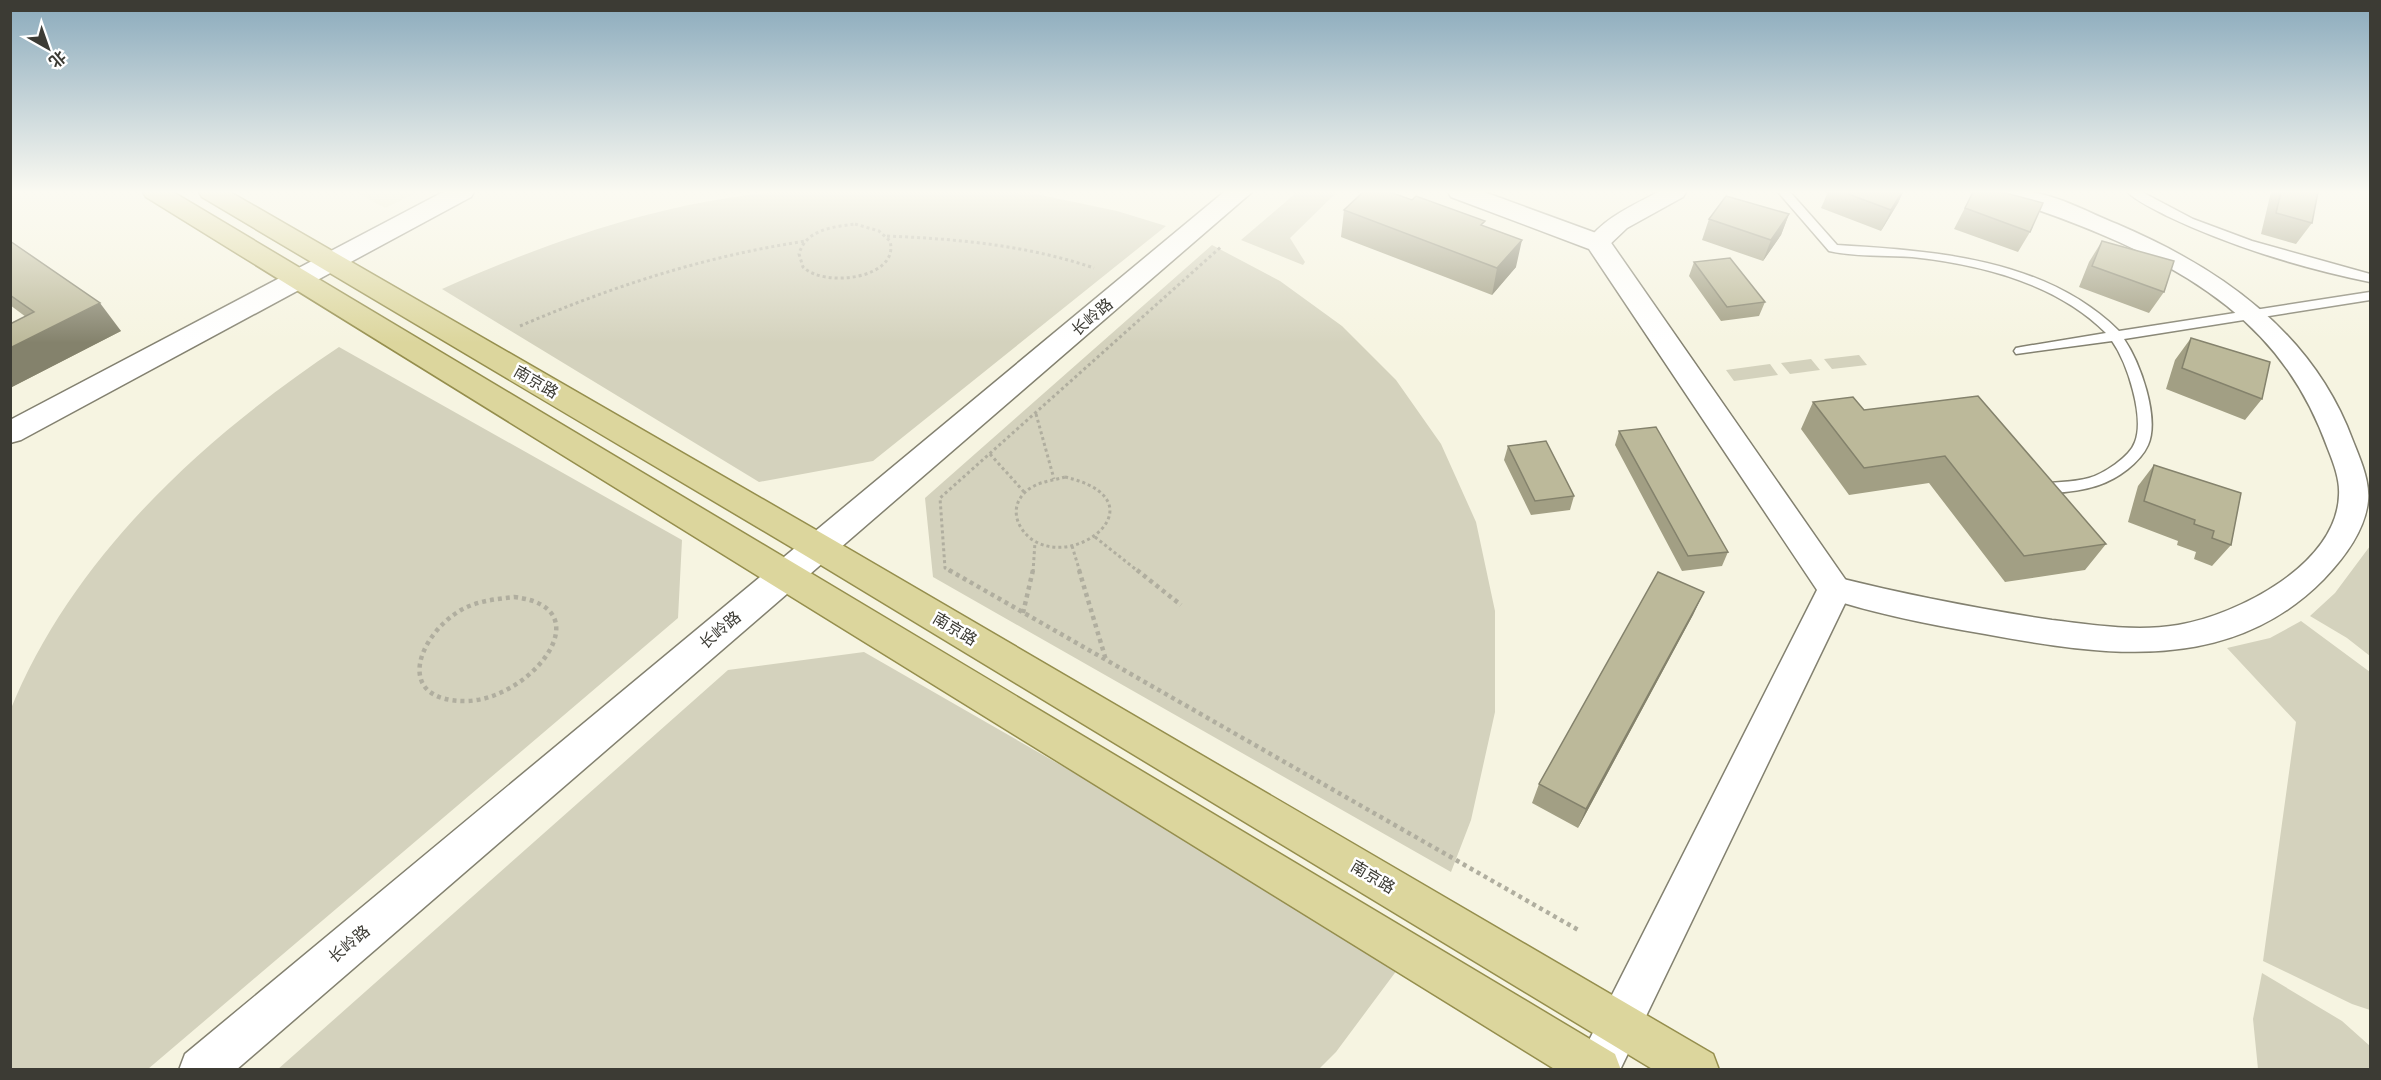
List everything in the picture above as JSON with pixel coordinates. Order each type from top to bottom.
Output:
[{"type":"main road","points":[[236,242],[1597,1069]]},
{"type":"main road","name":"南京路","points":[[297,242],[818,547],[1697,1070]]},
{"type":"street","points":[[10,433],[368,242]]},
{"type":"street","name":"长岭路","points":[[201,1070],[1180,242]]},
{"type":"street","points":[[1598,243],[1835,589],[1926,612],[2007,626],[2093,638],[2158,640],[2214,630],[2291,592],[2324,560],[2362,505],[2354,495],[2345,457],[2327,410],[2313,384],[2290,351],[2253,314],[2214,285],[2136,242]]},
{"type":"street","points":[[1597,1069],[1835,589]]},
{"type":"lane","points":[[1828,242],[1833,248],[1960,260],[2004,271],[2037,284],[2085,311],[2116,336],[2132,368],[2146,416],[2142,444],[2119,468],[2094,482],[2034,490]]},
{"type":"lane","points":[[2246,242],[2291,258],[2370,279]]},
{"type":"lane","points":[[2020,351],[2370,296]]},
{"type":"path","points":[[520,326],[571,303],[662,270],[714,256],[797,242]]},
{"type":"path","points":[[805,242],[800,249],[798,260],[804,269],[817,276],[834,279],[870,272],[883,263],[890,252],[891,242]]},
{"type":"path","points":[[977,242],[1068,258],[1094,268]]},
{"type":"path","points":[[1222,246],[940,498],[945,568],[1580,931]]},
{"type":"path","points":[[1036,414],[1054,479]]},
{"type":"path","points":[[990,454],[1025,493]]},
{"type":"path","points":[[1054,479],[1083,480],[1098,487],[1107,498],[1110,511],[1106,525],[1095,537],[1072,546],[1059,548],[1025,537],[1016,526],[1014,512],[1019,499],[1030,488],[1054,479]]},
{"type":"path","points":[[1095,537],[1181,605]]},
{"type":"path","points":[[1023,613],[1033,576],[1035,542]]},
{"type":"path","points":[[1072,546],[1106,660]]},
{"type":"path","points":[[514,597],[536,601],[551,613],[557,630],[552,650],[537,670],[515,687],[487,698],[459,701],[436,696],[422,683],[417,665],[423,644],[439,625],[462,609],[488,599],[514,597]]},
{"type":"shaded area","points":[[557,242],[1146,242],[873,461],[759,482],[442,289]]},
{"type":"shaded area","points":[[1247,242],[1293,242],[1305,262],[1303,265]]},
{"type":"shaded area","points":[[1212,245],[1280,281],[1342,326],[1396,380],[1441,444],[1476,522],[1495,611],[1495,712],[1471,820],[1451,872],[933,577],[925,498]]},
{"type":"shaded area","points":[[339,347],[682,540],[678,618],[148,1069],[11,1069],[10,711],[36,655],[69,602],[106,552],[147,505],[239,420]]},
{"type":"shaded area","points":[[1859,355],[1867,365],[1832,369],[1824,359]]},
{"type":"shaded area","points":[[1811,359],[1820,370],[1790,374],[1781,363]]},
{"type":"shaded area","points":[[1770,364],[1778,375],[1734,381],[1726,370]]},
{"type":"shaded area","points":[[2370,546],[2370,656],[2347,638],[2310,616],[2335,593]]},
{"type":"shaded area","points":[[2301,621],[2370,672],[2370,1010],[2352,1004],[2263,961],[2296,722],[2227,648],[2270,638]]},
{"type":"shaded area","points":[[864,652],[1403,962],[1336,1052],[1319,1069],[277,1070],[728,670]]},
{"type":"shaded area","points":[[2262,973],[2342,1021],[2370,1046],[2370,1069],[2258,1069],[2253,1019]]},
{"type":"building","points":[[10,242],[12,242],[100,303],[10,348],[10,324],[34,312],[10,295]]},
{"type":"building","points":[[1429,242],[1520,242],[1497,268]]},
{"type":"building","points":[[2101,242],[2174,261],[2164,292],[2092,266]]},
{"type":"building","points":[[1730,258],[1765,302],[1727,307],[1694,262]]},
{"type":"building","points":[[2191,338],[2270,362],[2262,399],[2182,368]]},
{"type":"building","points":[[1978,396],[2106,544],[2024,556],[1945,456],[1864,468],[1813,402],[1853,397],[1864,410]]},
{"type":"building","points":[[1656,427],[1728,552],[1688,556],[1619,431]]},
{"type":"building","points":[[1546,441],[1574,496],[1535,501],[1508,446]]},
{"type":"building","points":[[2154,465],[2241,493],[2231,545],[2212,538],[2214,531],[2194,524],[2195,520],[2144,501]]},
{"type":"building","points":[[1658,572],[1704,592],[1586,809],[1539,784]]}]
